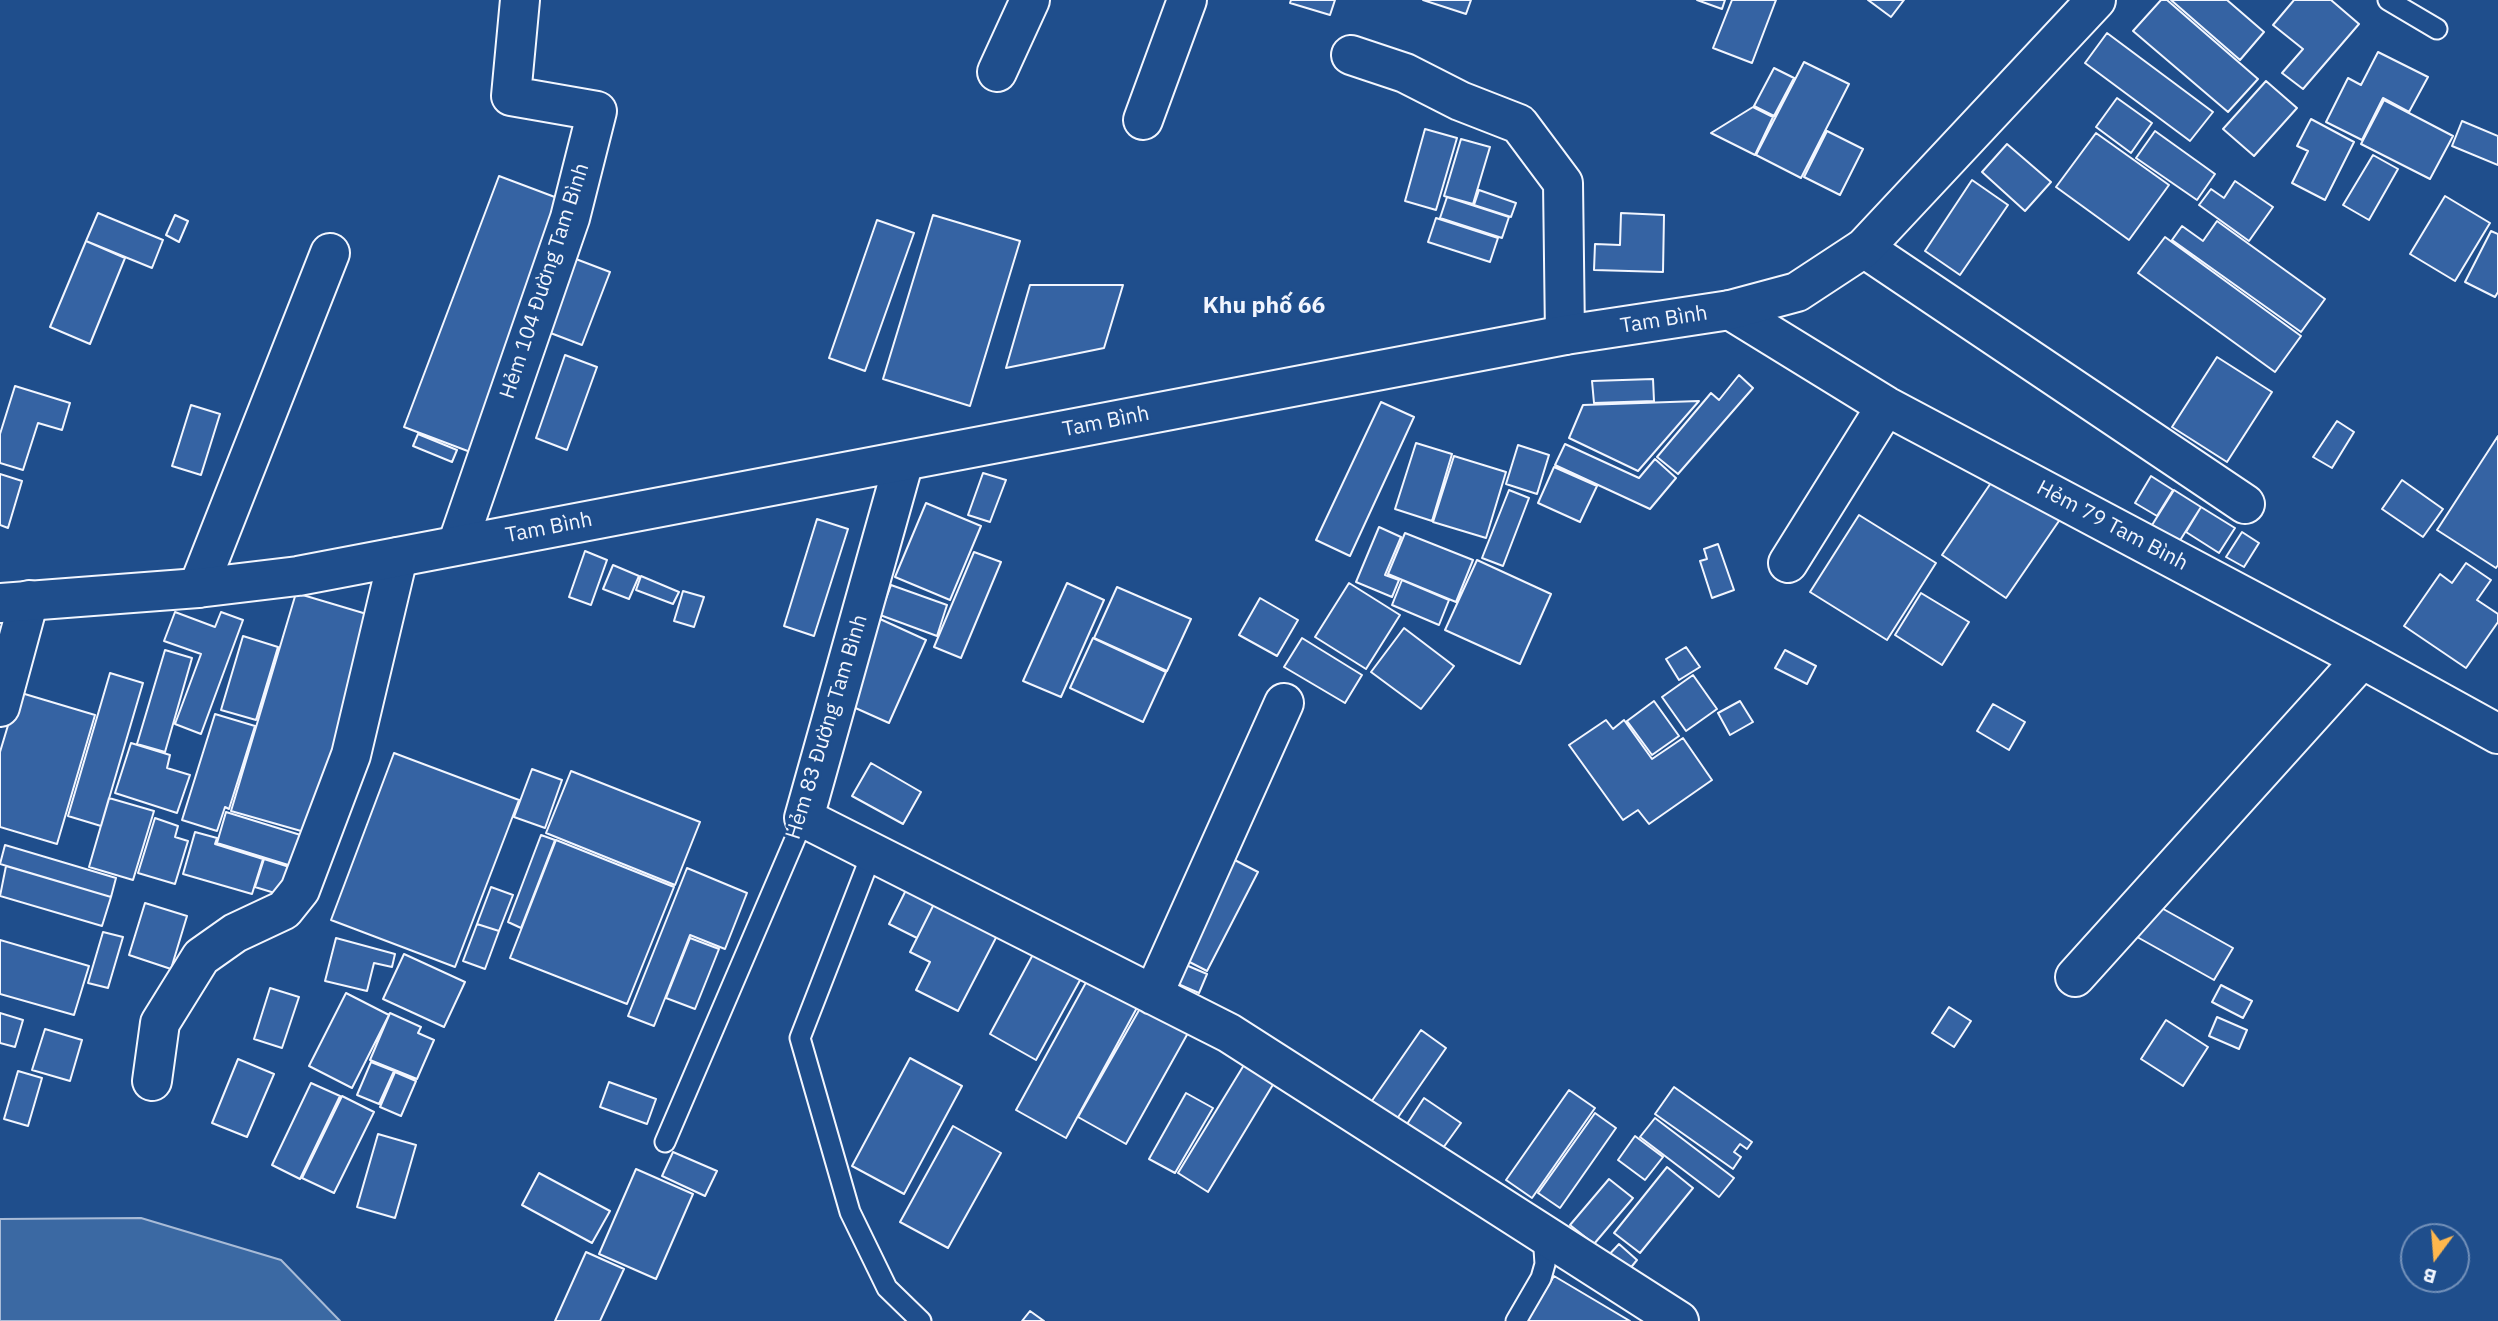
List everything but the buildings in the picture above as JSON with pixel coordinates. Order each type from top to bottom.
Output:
[{"type":"street","name":"Hẻm 104 Đường Tam Bình","points":[[457,545],[570,218],[597,111],[511,96],[520,0]]},
{"type":"street","points":[[997,72],[1030,0]]},
{"type":"street","points":[[1143,120],[1187,0]]},
{"type":"street","name":"Tam Bình","points":[[14,601],[198,588],[299,576],[1565,335],[1730,310],[1797,292],[1864,248],[2095,0]]},
{"type":"street","points":[[1351,55],[1405,73],[1460,101],[1519,124],[1563,183],[1565,335]]},
{"type":"street","points":[[1864,248],[2245,504]]},
{"type":"street","points":[[198,588],[330,253]]},
{"type":"street","name":"Hẻm 79 Tam Bình","points":[[1730,310],[1886,406],[2498,734]]},
{"type":"street","points":[[1788,563],[1886,406]]},
{"type":"street","name":"Hẻm 83 Đường Tam Bình","points":[[804,818],[904,461]]},
{"type":"street","points":[[152,1081],[160,1023],[201,957],[235,933],[284,910],[300,890],[351,755],[398,556]]},
{"type":"street","points":[[0,707],[14,601]]},
{"type":"street","points":[[2076,977],[2362,659]]},
{"type":"street","points":[[1153,995],[1284,703]]},
{"type":"street","points":[[804,818],[1229,1033],[1679,1321]]},
{"type":"lane","points":[[2388,0],[2437,29]]},
{"type":"lane","name":"Hẻm 83 Đường Tam Bình","points":[[665,1142],[804,818]]},
{"type":"lane","points":[[872,853],[800,1038],[850,1212],[887,1288],[921,1321]]},
{"type":"lane","points":[[1516,1321],[1541,1278],[1545,1264],[1543,1234]]},
{"type":"water","points":[[141,1218],[281,1260],[340,1321],[0,1321],[0,1219]]},
{"type":"district","name":"Khu phố 66","points":[[1264,306]]}]
